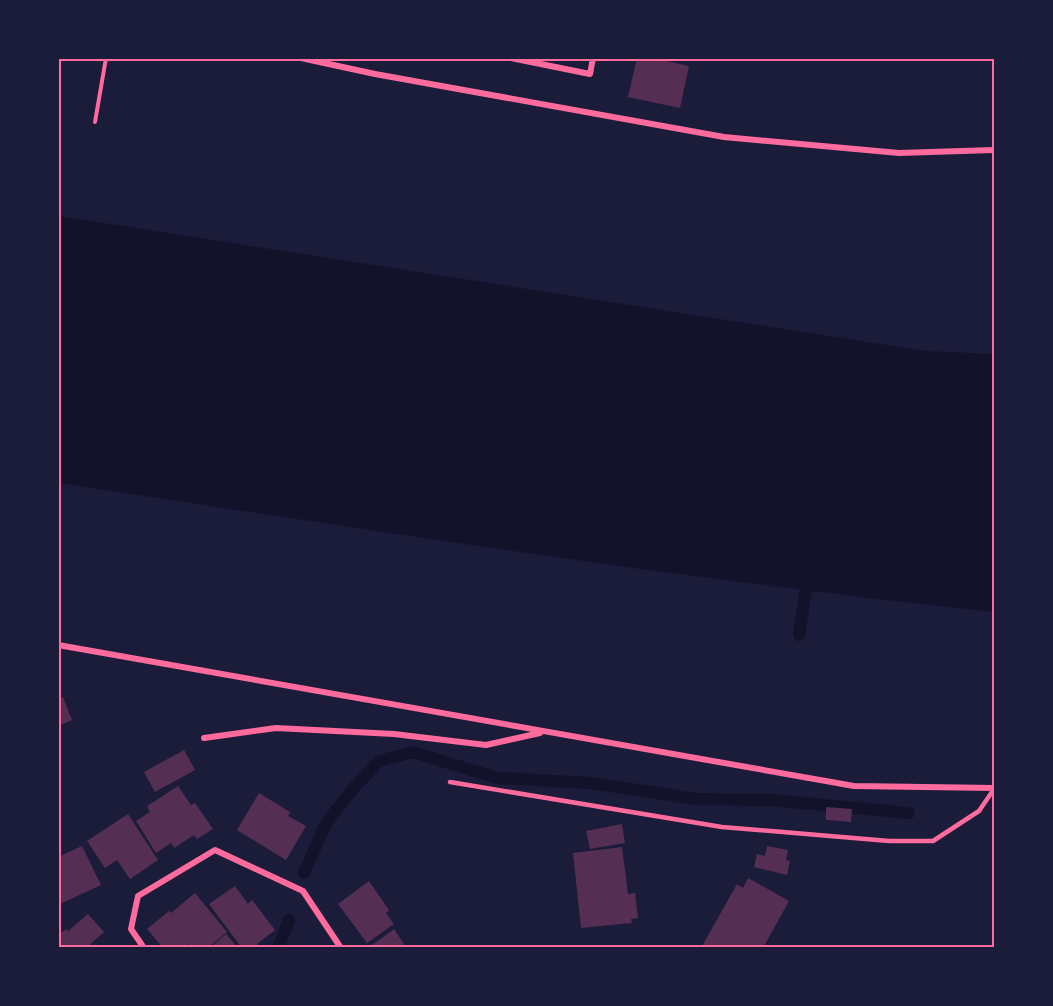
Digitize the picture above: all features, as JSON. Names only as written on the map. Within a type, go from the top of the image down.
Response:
[{"type":"street","points":[[301,58],[375,74],[724,137],[899,153],[994,150]]},
{"type":"street","points":[[511,58],[591,74],[593,58]]},
{"type":"street","points":[[58,645],[854,786],[994,788]]},
{"type":"street","points":[[204,738],[276,728],[394,734],[486,745],[545,732]]},
{"type":"street","points":[[144,948],[131,929],[138,896],[215,850],[303,891],[341,948]]},
{"type":"lane","points":[[450,782],[722,827],[900,841],[933,841],[979,811],[994,788]]},
{"type":"path","points":[[95,122],[106,58]]},
{"type":"shaded area","points":[[59,216],[925,351],[994,354],[994,612],[643,569],[59,483]]},
{"type":"building","points":[[637,58],[653,58],[689,66],[680,108],[628,97]]},
{"type":"building","points":[[63,697],[72,720],[58,726],[58,699]]},
{"type":"building","points":[[184,750],[195,770],[155,792],[144,772]]},
{"type":"building","points":[[178,786],[191,805],[195,803],[213,829],[197,839],[194,835],[174,848],[171,843],[156,853],[136,821],[150,812],[147,806]]},
{"type":"building","points":[[259,793],[290,812],[288,816],[306,826],[286,860],[237,830]]},
{"type":"building","points":[[826,807],[852,809],[851,822],[826,820]]},
{"type":"building","points":[[128,814],[158,860],[130,879],[117,860],[105,868],[87,841]]},
{"type":"building","points":[[622,824],[625,843],[590,849],[586,831]]},
{"type":"building","points":[[82,846],[101,885],[58,905],[58,857]]},
{"type":"building","points":[[767,846],[788,850],[786,860],[790,861],[787,875],[754,867],[757,854],[765,856]]},
{"type":"building","points":[[622,847],[628,894],[635,893],[638,918],[631,919],[632,923],[581,928],[573,853]]},
{"type":"building","points":[[748,878],[789,901],[763,948],[701,948],[737,884],[743,888]]},
{"type":"building","points":[[369,881],[389,910],[386,913],[394,924],[367,943],[338,904]]},
{"type":"building","points":[[235,886],[248,904],[252,900],[275,930],[257,944],[260,948],[242,948],[209,904]]},
{"type":"building","points":[[195,893],[227,932],[208,948],[190,948],[188,944],[183,948],[163,948],[147,929]]},
{"type":"building","points":[[88,914],[104,932],[86,948],[58,948],[58,935],[66,929],[68,931]]},
{"type":"building","points":[[394,929],[404,944],[402,948],[368,948]]},
{"type":"building","points":[[226,934],[238,948],[210,948]]},
{"type":"waterway","points":[[799,635],[808,576]]},
{"type":"waterway","points":[[304,873],[325,825],[351,791],[379,761],[413,752],[497,778],[591,783],[696,799],[771,800],[909,813]]},
{"type":"waterway","points":[[278,948],[289,920]]}]
